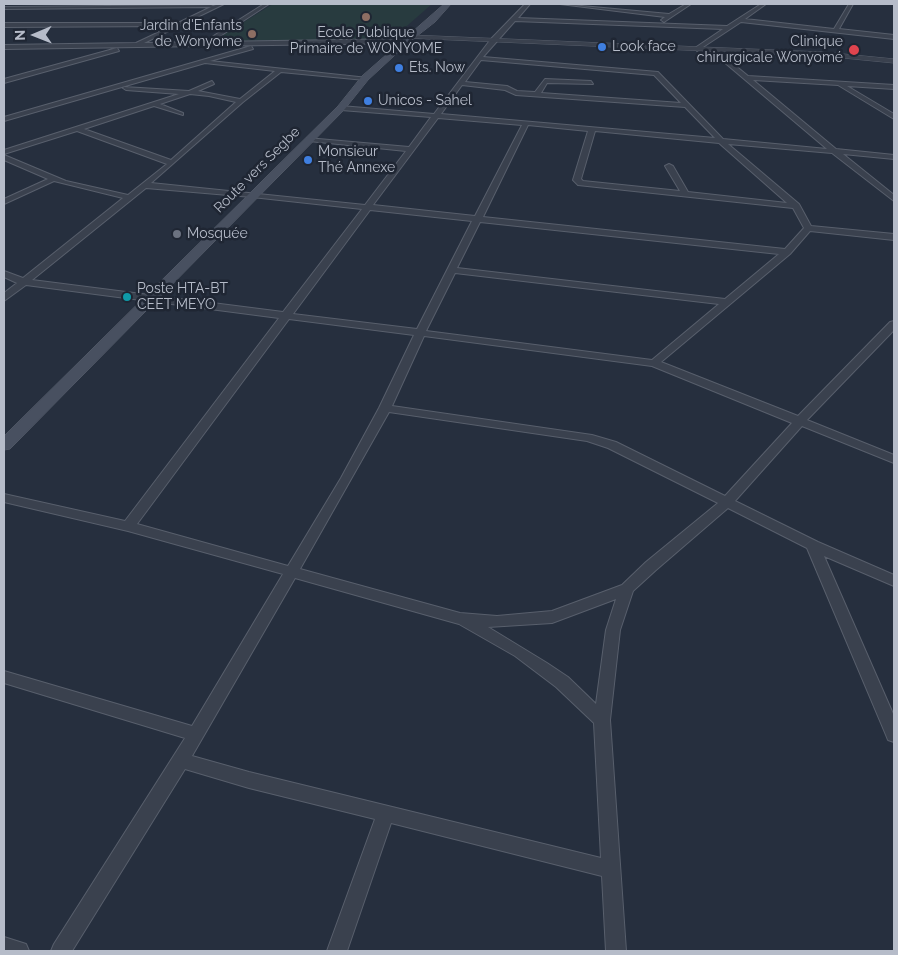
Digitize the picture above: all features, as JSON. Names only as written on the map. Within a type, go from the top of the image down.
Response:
[{"type":"main road","name":"Route vers Segbe","points":[[4,445],[341,108],[365,78],[448,4]]},
{"type":"street","points":[[102,6],[108,4]]},
{"type":"street","points":[[205,44],[267,4]]},
{"type":"street","points":[[128,526],[479,58],[493,40],[528,4]]},
{"type":"street","points":[[562,4],[670,16]]},
{"type":"street","points":[[655,25],[689,4]]},
{"type":"street","points":[[697,49],[764,4]]},
{"type":"street","points":[[836,30],[851,4]]},
{"type":"street","points":[[4,8],[219,5]]},
{"type":"street","points":[[4,81],[134,46],[219,5]]},
{"type":"street","points":[[74,13],[80,7]]},
{"type":"street","points":[[56,30],[68,19]]},
{"type":"street","points":[[513,20],[728,28]]},
{"type":"street","points":[[741,20],[894,37]]},
{"type":"street","points":[[4,25],[180,24]]},
{"type":"street","points":[[4,47],[134,46],[407,39],[493,40],[846,56],[894,61]]},
{"type":"street","points":[[39,46],[45,41]]},
{"type":"street","points":[[5,117],[268,43]]},
{"type":"street","points":[[712,50],[894,199]]},
{"type":"street","points":[[479,58],[653,72],[688,105],[722,142],[796,206],[808,228]]},
{"type":"street","points":[[202,62],[365,78]]},
{"type":"street","points":[[4,298],[172,163],[241,101],[280,70]]},
{"type":"street","points":[[4,75],[17,78]]},
{"type":"street","points":[[748,78],[894,87]]},
{"type":"street","points":[[537,94],[545,81],[591,83]]},
{"type":"street","points":[[4,152],[191,92],[212,83]]},
{"type":"street","points":[[837,83],[893,121]]},
{"type":"street","points":[[460,84],[507,88],[516,93],[688,105]]},
{"type":"street","points":[[116,87],[191,92],[217,95],[241,101]]},
{"type":"street","points":[[154,104],[181,114]]},
{"type":"street","points":[[341,108],[894,157]]},
{"type":"street","points":[[61,951],[181,760],[290,571],[347,478],[385,408],[420,332],[526,123]]},
{"type":"street","points":[[78,128],[172,163]]},
{"type":"street","points":[[592,129],[577,180],[581,184],[796,206]]},
{"type":"street","points":[[309,139],[411,149]]},
{"type":"street","points":[[4,157],[64,184],[128,197]]},
{"type":"street","points":[[670,166],[685,194]]},
{"type":"street","points":[[4,202],[53,179]]},
{"type":"street","points":[[143,185],[788,252]]},
{"type":"street","points":[[808,228],[894,237]]},
{"type":"street","points":[[654,363],[788,252],[808,228]]},
{"type":"street","points":[[452,270],[726,302]]},
{"type":"street","points":[[4,274],[24,282],[287,314],[654,363],[894,458]]},
{"type":"street","points":[[4,498],[128,526],[460,619],[497,622],[552,617],[627,589],[651,566],[727,502],[801,420],[894,324]]},
{"type":"street","points":[[385,408],[612,444],[813,544],[894,581]]},
{"type":"street","points":[[813,544],[894,735]]},
{"type":"street","points":[[616,951],[602,720],[613,630],[627,589]]},
{"type":"street","points":[[460,619],[520,652],[542,667],[562,682],[602,720]]},
{"type":"street","points":[[4,676],[195,734]]},
{"type":"street","points":[[181,760],[249,780],[610,869]]},
{"type":"street","points":[[337,951],[386,813]]},
{"type":"street","points":[[4,947],[19,951]]},
{"type":"green space","points":[[273,4],[432,4],[392,39],[213,41]]},
{"type":"place","name":"Ecole Publique Primaire de WONYOME","points":[[366,17]]},
{"type":"place","name":"Jardin d'Enfants de Wonyome","points":[[252,34]]},
{"type":"place","name":"Look face","points":[[602,47]]},
{"type":"place","name":"Clinique chirurgicale Wonyomé","points":[[854,50]]},
{"type":"place","name":"Ets. Now","points":[[399,68]]},
{"type":"place","name":"Unicos - Sahel","points":[[368,101]]},
{"type":"place","name":"Monsieur Thé Annexe","points":[[308,160]]},
{"type":"place","name":"Mosquée","points":[[177,234]]},
{"type":"place","name":"Poste HTA-BT CEET MEYO","points":[[127,297]]}]
